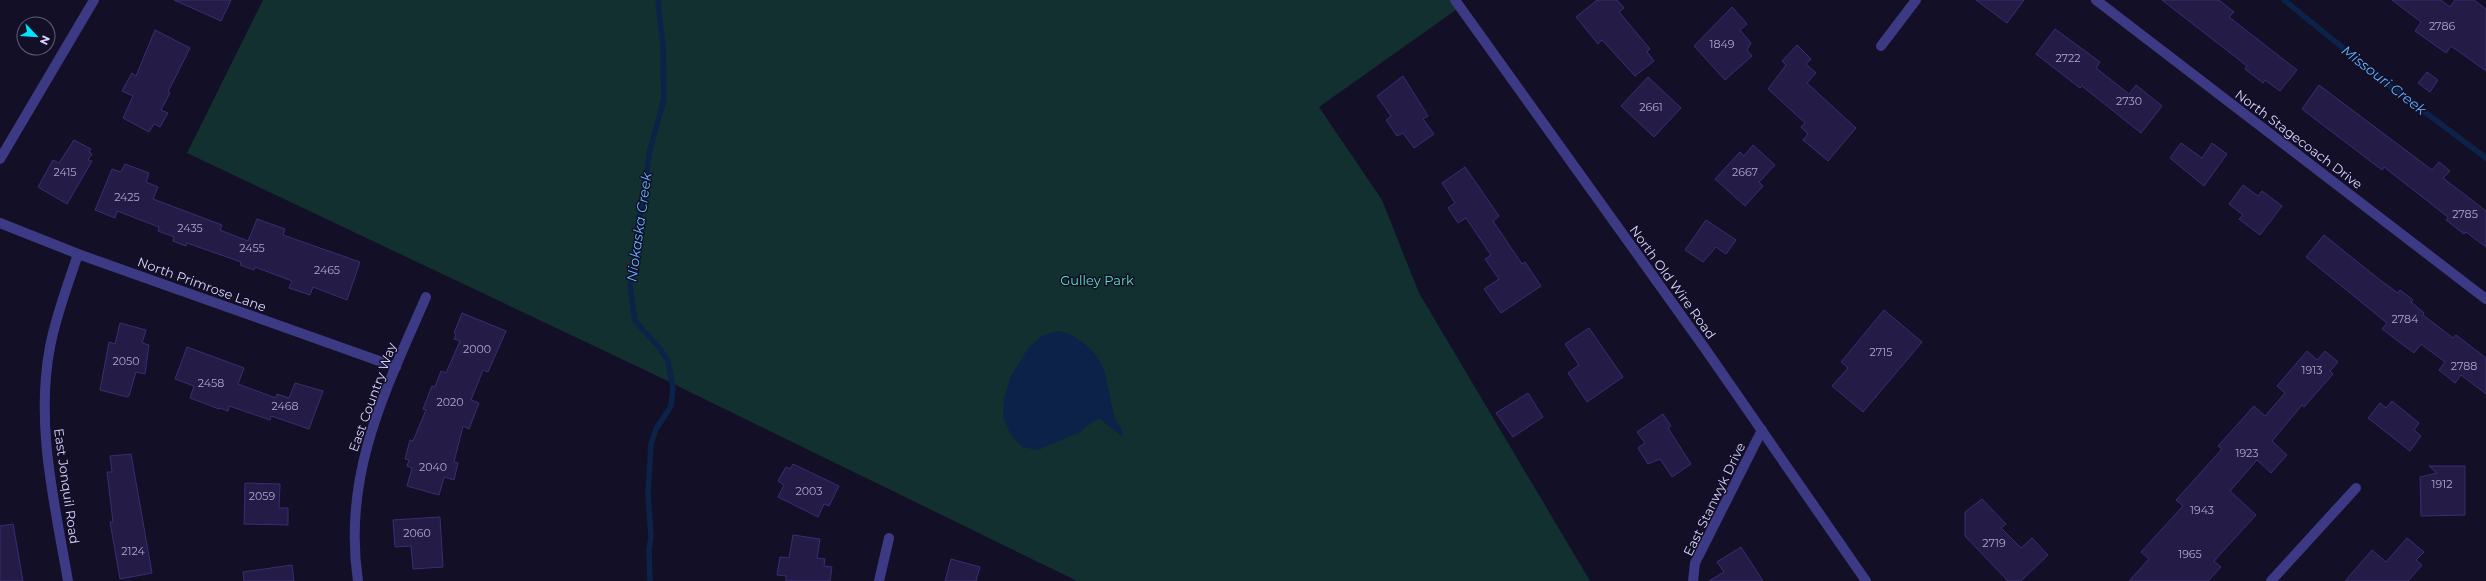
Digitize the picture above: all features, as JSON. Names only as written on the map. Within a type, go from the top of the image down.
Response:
[{"type":"street","points":[[0,159],[94,0]]},
{"type":"street","name":"North Old Wire Road","points":[[1455,0],[1762,430],[1866,581]]},
{"type":"street","points":[[1881,46],[1916,0]]},
{"type":"street","name":"North Stagecoach Drive","points":[[2096,0],[2486,299]]},
{"type":"street","name":"North Primrose Lane","points":[[0,223],[78,254],[396,368]]},
{"type":"street","name":"East Jonquil Road","points":[[68,581],[50,473],[45,431],[44,389],[50,347],[78,254]]},
{"type":"street","name":"East Country Way","points":[[358,581],[353,549],[354,523],[361,468],[368,438],[426,297]]},
{"type":"street","name":"East Stanwyk Drive","points":[[1692,581],[1695,564],[1762,430]]},
{"type":"street","points":[[2271,581],[2356,488]]},
{"type":"street","points":[[878,581],[889,538]]},
{"type":"green space","name":"Gulley Park","points":[[263,0],[1455,0],[1460,7],[1319,107],[1382,200],[1419,293],[1590,581],[1077,581],[649,372],[187,153]]},
{"type":"water","points":[[1057,331],[1067,333],[1076,338],[1091,350],[1098,358],[1106,375],[1114,415],[1122,430],[1123,437],[1100,419],[1095,420],[1080,432],[1038,450],[1022,447],[1011,435],[1003,417],[1004,399],[1011,376],[1029,347],[1042,336]]},
{"type":"building","points":[[174,0],[231,0],[221,21]]},
{"type":"building","points":[[1597,0],[1617,0],[1624,8],[1619,12],[1650,49],[1647,52],[1654,61],[1635,76],[1602,40],[1598,44],[1576,17]]},
{"type":"building","points":[[1976,0],[2024,0],[2007,23]]},
{"type":"building","points":[[2162,0],[2219,0],[2234,12],[2229,17],[2297,70],[2280,91],[2265,80],[2263,83],[2245,69],[2247,66]]},
{"type":"building","points":[[2392,0],[2441,0],[2450,7],[2455,0],[2474,0],[2486,9],[2486,71],[2451,46],[2446,53],[2415,31],[2421,22]]},
{"type":"building","points":[[1732,7],[1747,24],[1740,30],[1751,43],[1747,50],[1752,56],[1725,80],[1694,46]]},
{"type":"building","points":[[2055,29],[2100,62],[2096,68],[2129,94],[2136,85],[2162,106],[2141,133],[2082,86],[2080,88],[2036,54]]},
{"type":"building","points":[[155,30],[190,48],[168,92],[170,93],[161,110],[168,113],[160,127],[154,124],[149,132],[123,118],[133,96],[122,91],[132,73],[136,76]]},
{"type":"building","points":[[1797,45],[1811,59],[1806,64],[1816,73],[1807,83],[1856,128],[1828,161],[1803,140],[1808,134],[1801,127],[1805,123],[1768,89],[1786,65],[1782,61]]},
{"type":"building","points":[[2427,72],[2438,80],[2430,92],[2418,83]]},
{"type":"building","points":[[1403,76],[1428,116],[1423,119],[1434,134],[1414,148],[1403,133],[1397,136],[1386,120],[1391,116],[1377,96]]},
{"type":"building","points":[[1648,77],[1681,108],[1654,137],[1621,106]]},
{"type":"building","points":[[2319,85],[2432,170],[2439,162],[2450,171],[2443,178],[2486,211],[2486,247],[2466,232],[2464,234],[2446,220],[2448,217],[2384,167],[2382,170],[2302,109]]},
{"type":"building","points":[[74,140],[91,149],[89,152],[92,154],[88,160],[92,161],[67,204],[38,187],[53,160],[59,163]]},
{"type":"building","points":[[2181,143],[2202,158],[2212,143],[2227,154],[2204,186],[2170,158]]},
{"type":"building","points":[[1753,145],[1775,165],[1759,182],[1763,186],[1745,206],[1715,179],[1740,152],[1744,156]]},
{"type":"building","points":[[125,164],[149,173],[146,182],[158,187],[153,199],[222,225],[220,230],[248,241],[257,219],[285,229],[283,235],[360,262],[347,300],[313,287],[310,295],[289,288],[292,281],[255,267],[254,270],[240,265],[241,262],[187,243],[186,246],[173,241],[174,237],[158,231],[159,227],[117,211],[115,218],[95,210],[112,169],[121,172]]},
{"type":"building","points":[[1465,167],[1499,216],[1493,221],[1522,264],[1525,262],[1541,286],[1501,313],[1484,289],[1499,279],[1485,259],[1491,255],[1466,218],[1458,223],[1448,208],[1455,203],[1442,183]]},
{"type":"building","points":[[2243,185],[2258,196],[2262,191],[2282,206],[2260,235],[2239,219],[2243,215],[2229,204]]},
{"type":"building","points":[[1706,220],[1736,240],[1726,254],[1716,247],[1703,262],[1685,250]]},
{"type":"building","points":[[2324,235],[2380,280],[2398,293],[2400,290],[2413,300],[2411,302],[2424,313],[2423,315],[2453,338],[2456,335],[2486,358],[2486,394],[2461,375],[2455,383],[2439,370],[2445,362],[2421,344],[2414,353],[2382,329],[2387,323],[2306,257]]},
{"type":"building","points":[[1884,310],[1922,342],[1863,412],[1832,386],[1848,368],[1841,362]]},
{"type":"building","points":[[462,313],[506,331],[488,372],[483,370],[471,400],[479,403],[469,429],[463,426],[454,462],[458,463],[454,480],[444,477],[439,495],[407,486],[412,468],[407,466],[409,460],[405,459],[410,440],[413,441],[426,410],[423,409],[432,386],[435,387],[441,371],[446,373],[460,341],[454,339],[456,334],[454,333]]},
{"type":"building","points":[[120,323],[146,330],[142,343],[149,345],[145,374],[136,372],[129,396],[127,397],[100,390],[109,342],[115,344]]},
{"type":"building","points":[[1589,328],[1623,377],[1587,402],[1568,373],[1579,365],[1565,344]]},
{"type":"building","points":[[187,347],[244,368],[238,384],[276,398],[277,394],[289,398],[295,383],[323,391],[309,429],[271,416],[270,420],[229,406],[228,411],[219,409],[190,398],[194,386],[175,379]]},
{"type":"building","points":[[2307,351],[2317,360],[2325,351],[2338,362],[2330,371],[2333,374],[2304,407],[2302,405],[2272,441],[2287,455],[2271,473],[2257,460],[2230,491],[2256,515],[2214,561],[2221,567],[2208,581],[2129,581],[2149,559],[2141,552],[2183,506],[2176,500],[2222,449],[2218,446],[2254,406],[2265,416],[2285,393],[2277,386]]},
{"type":"building","points":[[1528,393],[1543,417],[1513,437],[1496,413]]},
{"type":"building","points":[[2392,401],[2419,423],[2414,430],[2421,436],[2410,451],[2368,418],[2380,403],[2386,408]]},
{"type":"building","points":[[1663,414],[1671,426],[1668,428],[1691,464],[1672,477],[1660,459],[1648,464],[1638,448],[1645,443],[1637,432]]},
{"type":"building","points":[[131,454],[152,573],[120,579],[110,522],[113,522],[107,472],[112,472],[110,456]]},
{"type":"building","points":[[793,464],[839,486],[829,506],[824,504],[818,517],[778,497],[784,485],[778,481],[786,467],[790,469]]},
{"type":"building","points":[[2429,466],[2465,466],[2465,515],[2421,516],[2420,477],[2437,473]]},
{"type":"building","points":[[245,483],[280,484],[279,508],[288,508],[288,525],[244,524]]},
{"type":"building","points":[[1982,499],[2006,524],[2001,528],[2021,548],[2032,538],[2048,555],[2021,581],[2008,581],[1965,536],[1965,512]]},
{"type":"building","points":[[440,517],[443,567],[413,569],[411,546],[395,547],[393,520]]},
{"type":"building","points":[[13,524],[23,581],[0,581],[0,526]]},
{"type":"building","points":[[793,535],[820,539],[817,558],[825,559],[824,566],[832,567],[830,581],[786,581],[786,576],[777,575],[780,557],[789,558]]},
{"type":"building","points":[[2407,538],[2424,552],[2416,560],[2422,565],[2408,581],[2345,581],[2372,550],[2386,562]]},
{"type":"building","points":[[1741,547],[1763,581],[1709,581],[1724,572],[1717,562]]},
{"type":"building","points":[[951,559],[980,567],[976,581],[945,581]]},
{"type":"building","points":[[292,565],[294,581],[244,581],[243,572]]},
{"type":"waterway","name":"Niokaska Creek","points":[[650,581],[649,550],[651,536],[648,495],[651,444],[656,429],[671,406],[673,389],[668,361],[658,346],[635,321],[630,285],[637,250],[637,234],[650,150],[664,99],[663,47],[658,0]]},
{"type":"waterway","name":"Missouri Creek","points":[[2284,0],[2389,85],[2486,158]]}]
